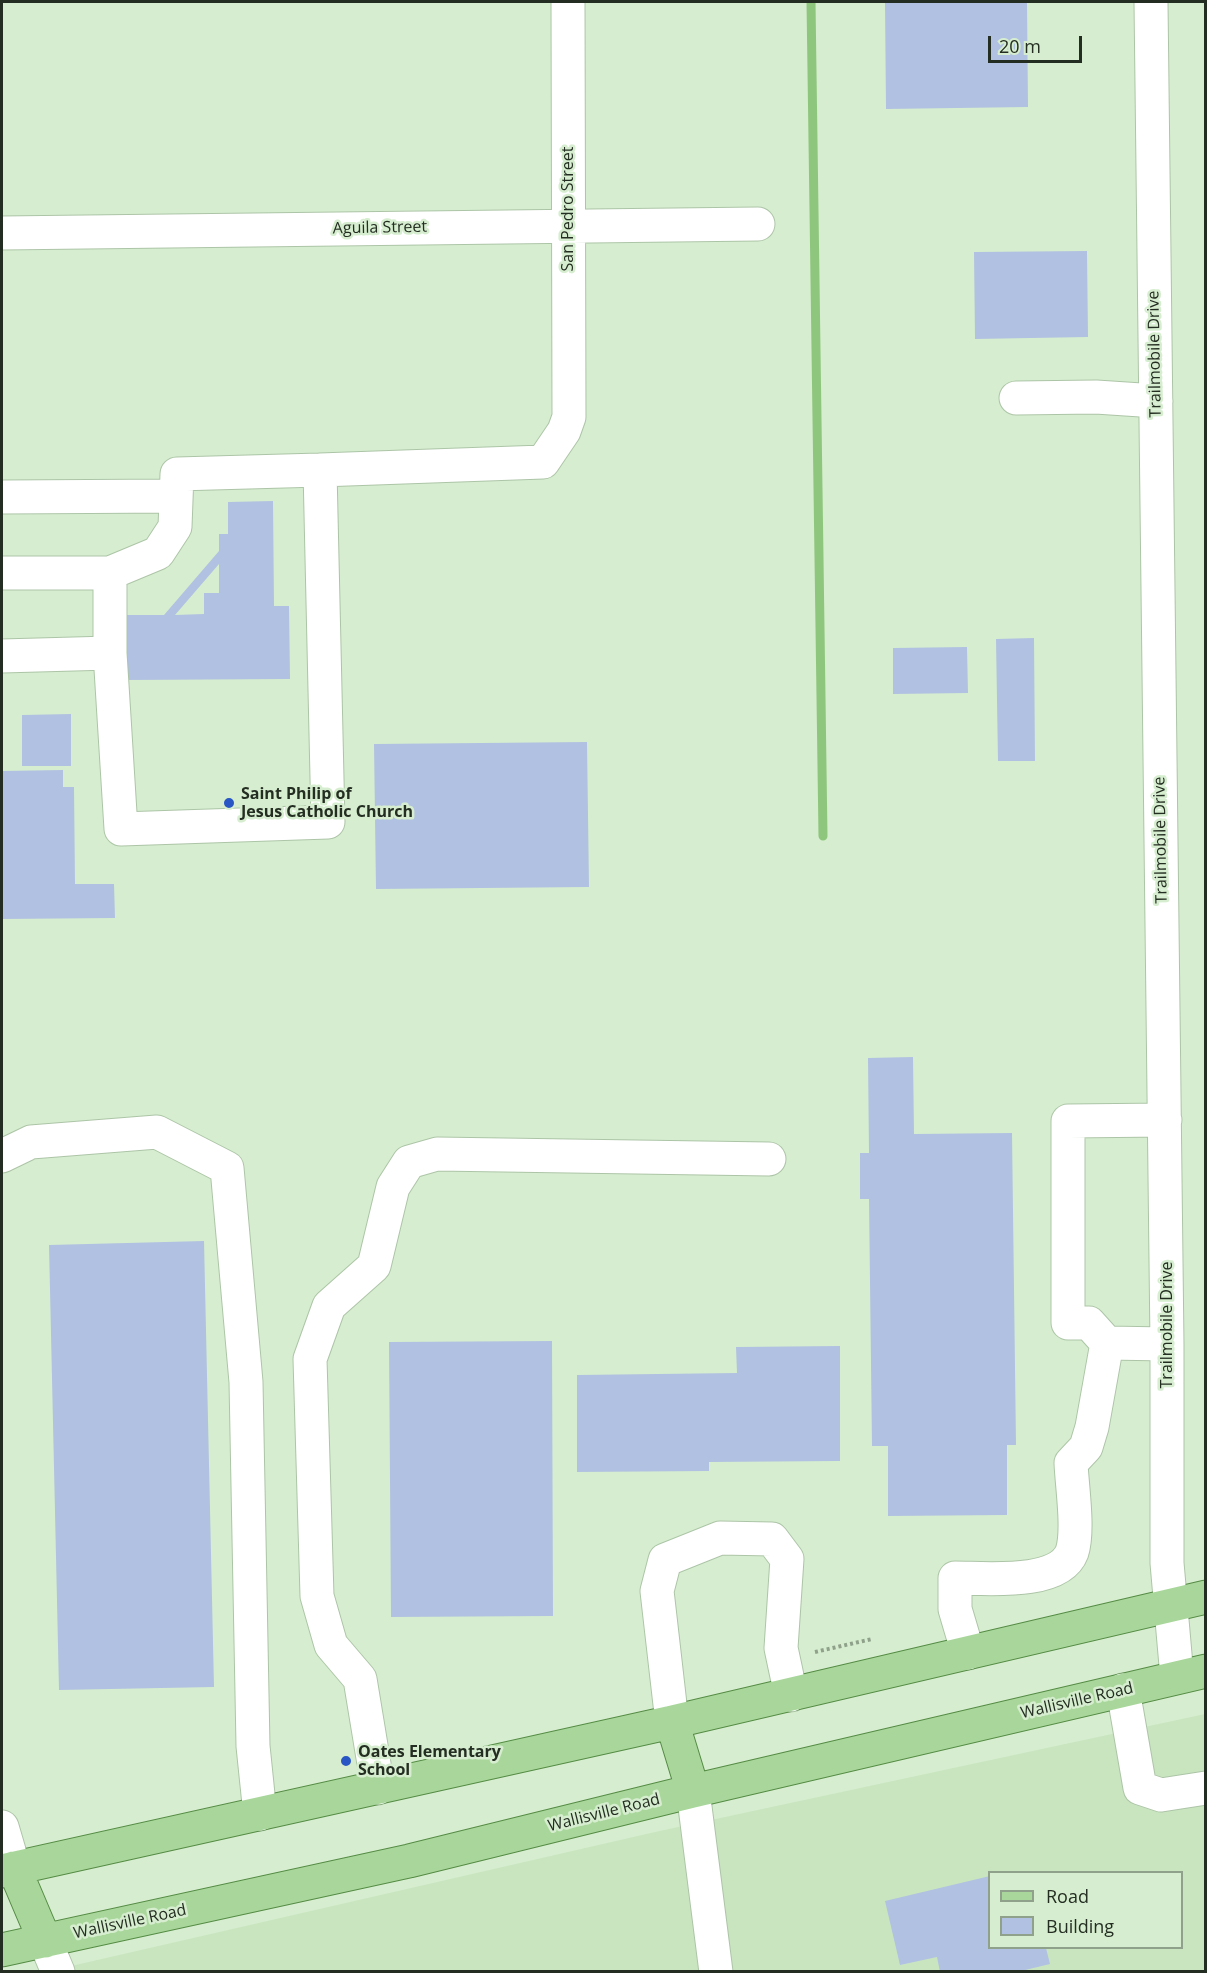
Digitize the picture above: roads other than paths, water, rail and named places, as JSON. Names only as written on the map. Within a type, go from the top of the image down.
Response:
[{"type":"main road","points":[[45,1941],[8,1869],[791,1695],[1206,1597]]},
{"type":"main road","name":"Wallisville Road","points":[[2,1950],[408,1861],[693,1791],[1191,1674]]},
{"type":"main road","points":[[672,1722],[693,1791]]},
{"type":"street","name":"San Pedro Street","points":[[320,470],[543,462],[564,431],[569,417],[568,2]]},
{"type":"street","name":"Trailmobile Drive","points":[[1151,2],[1165,1120],[1167,1563],[1171,1606],[1191,1674]]},
{"type":"street","name":"Aguila Street","points":[[2,233],[758,224]]},
{"type":"street","points":[[1016,398],[1096,397],[1156,401]]},
{"type":"street","points":[[2,573],[110,573],[158,553],[175,527],[177,474],[320,470],[328,822],[121,829],[110,654],[110,573]]},
{"type":"street","points":[[2,497],[175,496]]},
{"type":"street","points":[[2,656],[110,654]]},
{"type":"street","points":[[1165,1120],[1068,1121],[1068,1323],[1089,1323],[1107,1343],[1167,1344]]},
{"type":"street","points":[[2,1156],[31,1142],[157,1132],[227,1168],[246,1382],[253,1746],[260,1814]]},
{"type":"street","points":[[378,1788],[360,1679],[331,1646],[316,1596],[310,1359],[329,1306],[374,1266],[393,1187],[408,1162],[437,1154],[769,1159]]},
{"type":"street","points":[[968,1653],[954,1609],[955,1578],[1035,1577],[1056,1568],[1071,1554],[1074,1540],[1071,1464],[1086,1447],[1092,1427],[1107,1343]]},
{"type":"street","points":[[672,1722],[657,1591],[665,1560],[720,1538],[772,1539],[787,1559],[781,1648],[791,1695]]},
{"type":"street","points":[[1123,1690],[1140,1788],[1161,1795],[1206,1788]]},
{"type":"street","points":[[693,1791],[716,1971]]},
{"type":"street","points":[[2,1827],[8,1869]]},
{"type":"street","points":[[45,1941],[58,1971]]},
{"type":"waterway","points":[[811,2],[823,836]]},
{"type":"place","name":"Saint Philip of Jesus Catholic Church","points":[[229,803]]},
{"type":"place","name":"Oates Elementary School","points":[[346,1761]]}]
